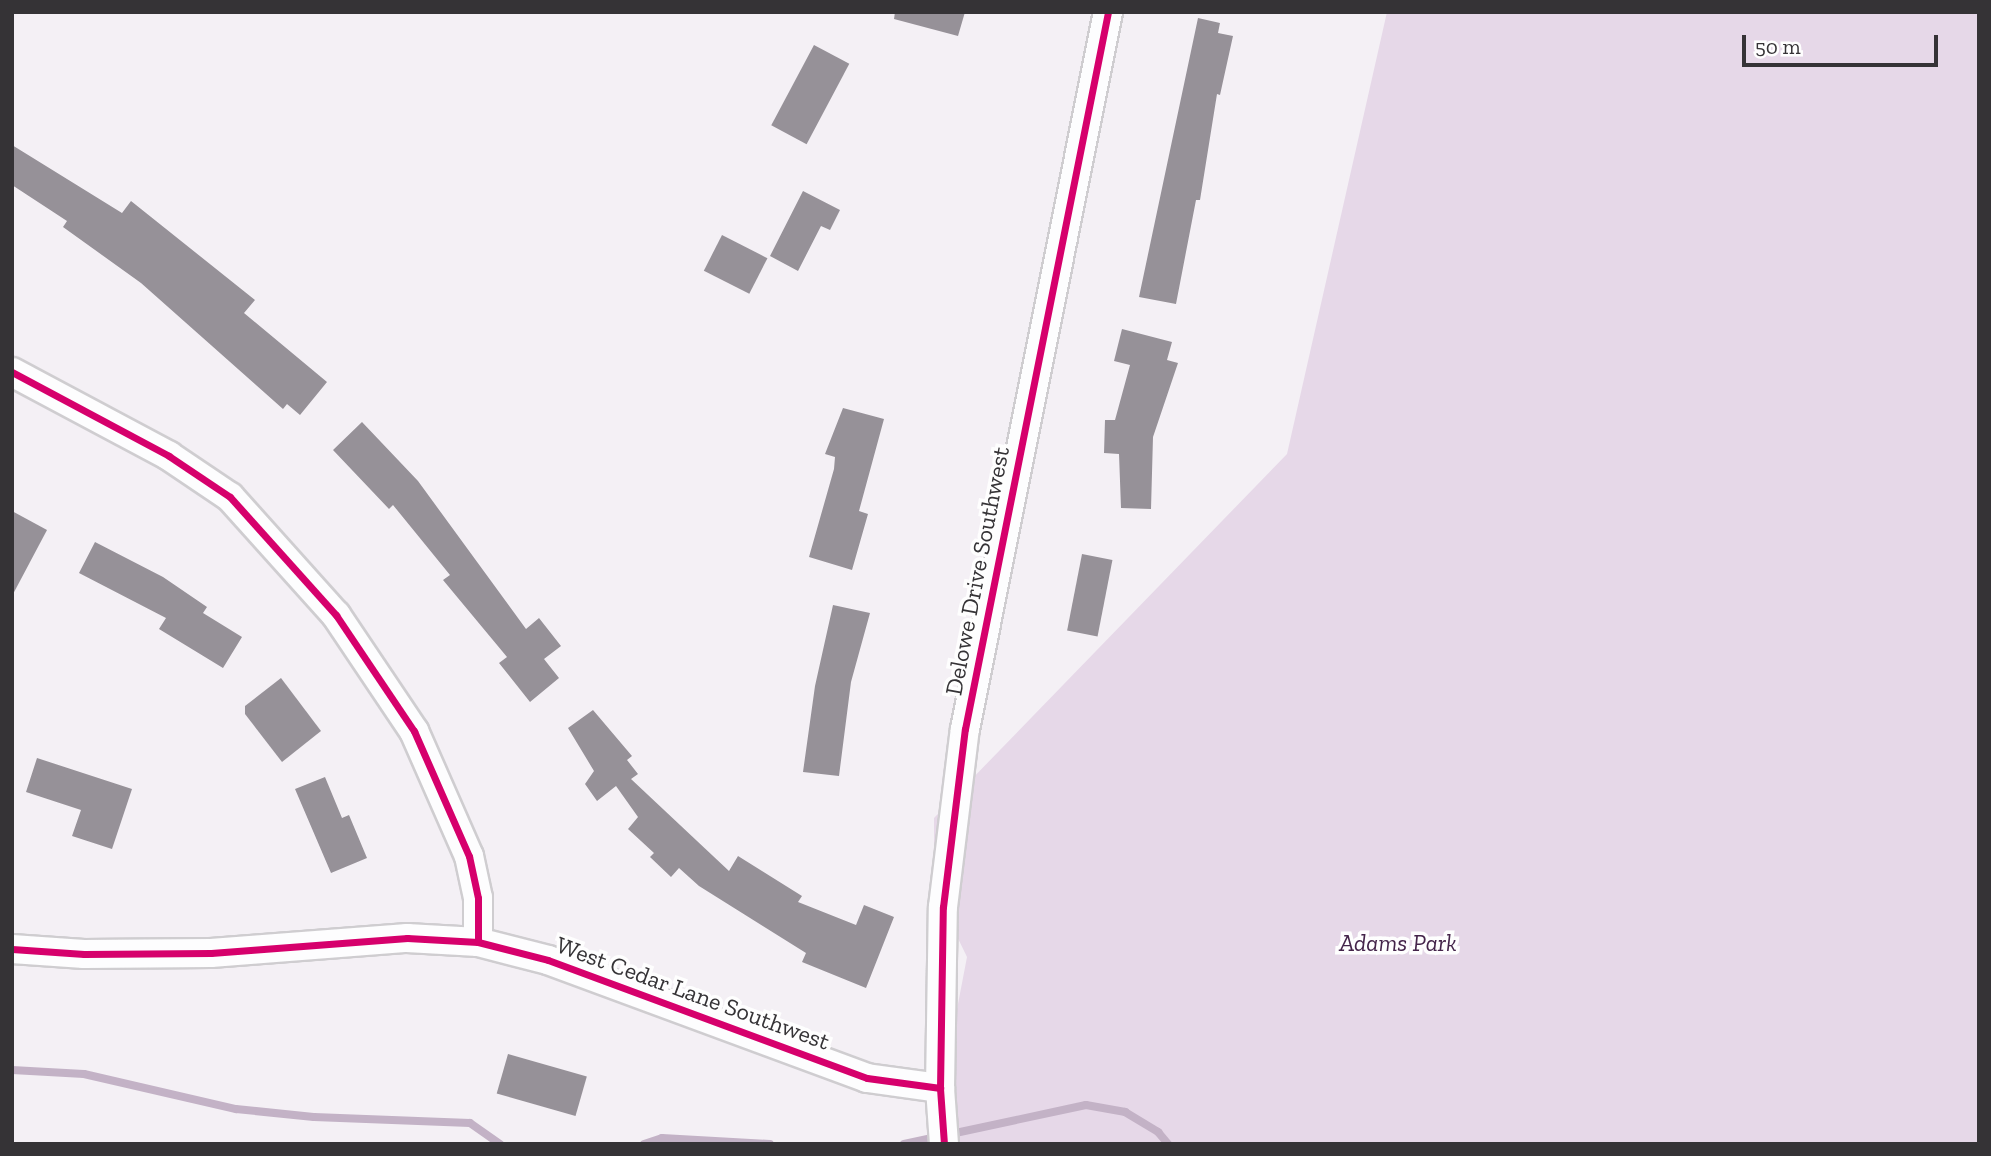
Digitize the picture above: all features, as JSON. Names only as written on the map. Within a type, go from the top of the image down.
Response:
[{"type":"street","name":"Delowe Drive Southwest","points":[[944,1144],[940,1087],[943,907],[965,729],[1108,12]]},
{"type":"street","points":[[12,372],[169,456],[230,497],[337,615],[414,731],[470,856],[478,898],[478,942]]},
{"type":"street","name":"West Cedar Lane Southwest","points":[[12,949],[84,954],[211,953],[407,938],[478,942],[548,960],[867,1078],[940,1087]]},
{"type":"green space","name":"Adams Park","points":[[1387,12],[1979,12],[1979,1144],[937,1144],[935,1124],[967,957],[934,889],[934,818],[1287,454]]},
{"type":"building","points":[[895,12],[965,12],[958,36],[894,19]]},
{"type":"building","points":[[1198,18],[1220,23],[1218,33],[1233,36],[1220,95],[1217,94],[1200,200],[1196,200],[1176,304],[1139,297]]},
{"type":"building","points":[[814,45],[849,64],[807,144],[771,125]]},
{"type":"building","points":[[12,145],[122,213],[131,201],[255,300],[244,313],[327,382],[300,415],[287,404],[283,409],[141,283],[63,227],[67,221],[12,185]]},
{"type":"building","points":[[803,191],[840,210],[830,230],[821,226],[798,271],[770,256]]},
{"type":"building","points":[[722,235],[767,258],[749,294],[704,271]]},
{"type":"building","points":[[1122,329],[1172,342],[1167,360],[1178,363],[1153,437],[1151,509],[1121,508],[1119,454],[1104,453],[1105,420],[1115,420],[1130,365],[1114,361]]},
{"type":"building","points":[[843,408],[884,419],[859,511],[868,514],[852,570],[809,557],[834,469],[835,457],[825,454]]},
{"type":"building","points":[[362,422],[418,481],[526,629],[539,618],[561,646],[544,659],[559,678],[530,702],[499,663],[507,657],[443,580],[450,575],[393,505],[389,509],[333,450]]},
{"type":"building","points":[[12,511],[47,530],[12,596]]},
{"type":"building","points":[[95,542],[163,577],[207,607],[203,613],[242,637],[223,668],[159,629],[166,618],[79,573]]},
{"type":"building","points":[[1082,554],[1112,560],[1098,636],[1067,631]]},
{"type":"building","points":[[833,605],[870,613],[851,682],[839,776],[803,772],[815,686]]},
{"type":"building","points":[[281,678],[321,731],[282,762],[245,714],[245,706]]},
{"type":"building","points":[[593,710],[632,756],[627,760],[638,774],[631,779],[729,871],[738,856],[802,896],[798,902],[856,925],[864,905],[894,917],[866,988],[802,962],[806,953],[699,886],[679,868],[671,877],[650,857],[654,853],[628,829],[638,817],[616,786],[597,801],[585,784],[594,771],[568,728]]},
{"type":"building","points":[[37,758],[132,789],[112,849],[72,836],[81,810],[26,792]]},
{"type":"building","points":[[325,777],[342,818],[349,815],[367,858],[331,873],[295,789]]},
{"type":"building","points":[[508,1054],[587,1077],[576,1116],[497,1093]]},
{"type":"waterway","points":[[12,1070],[84,1074],[236,1109],[314,1117],[470,1123],[500,1144]]},
{"type":"waterway","points":[[904,1144],[1086,1105],[1125,1112],[1158,1132],[1168,1144]]},
{"type":"waterway","points":[[644,1144],[662,1138],[770,1144]]},
{"type":"cycle path","points":[[944,1144],[940,1088],[943,907],[965,729],[1108,12]]},
{"type":"cycle path","points":[[12,372],[169,456],[230,497],[336,615],[414,731],[469,856],[478,898],[478,942]]},
{"type":"cycle path","points":[[12,949],[84,954],[211,953],[407,938],[478,942],[548,960],[867,1078],[940,1088]]}]
